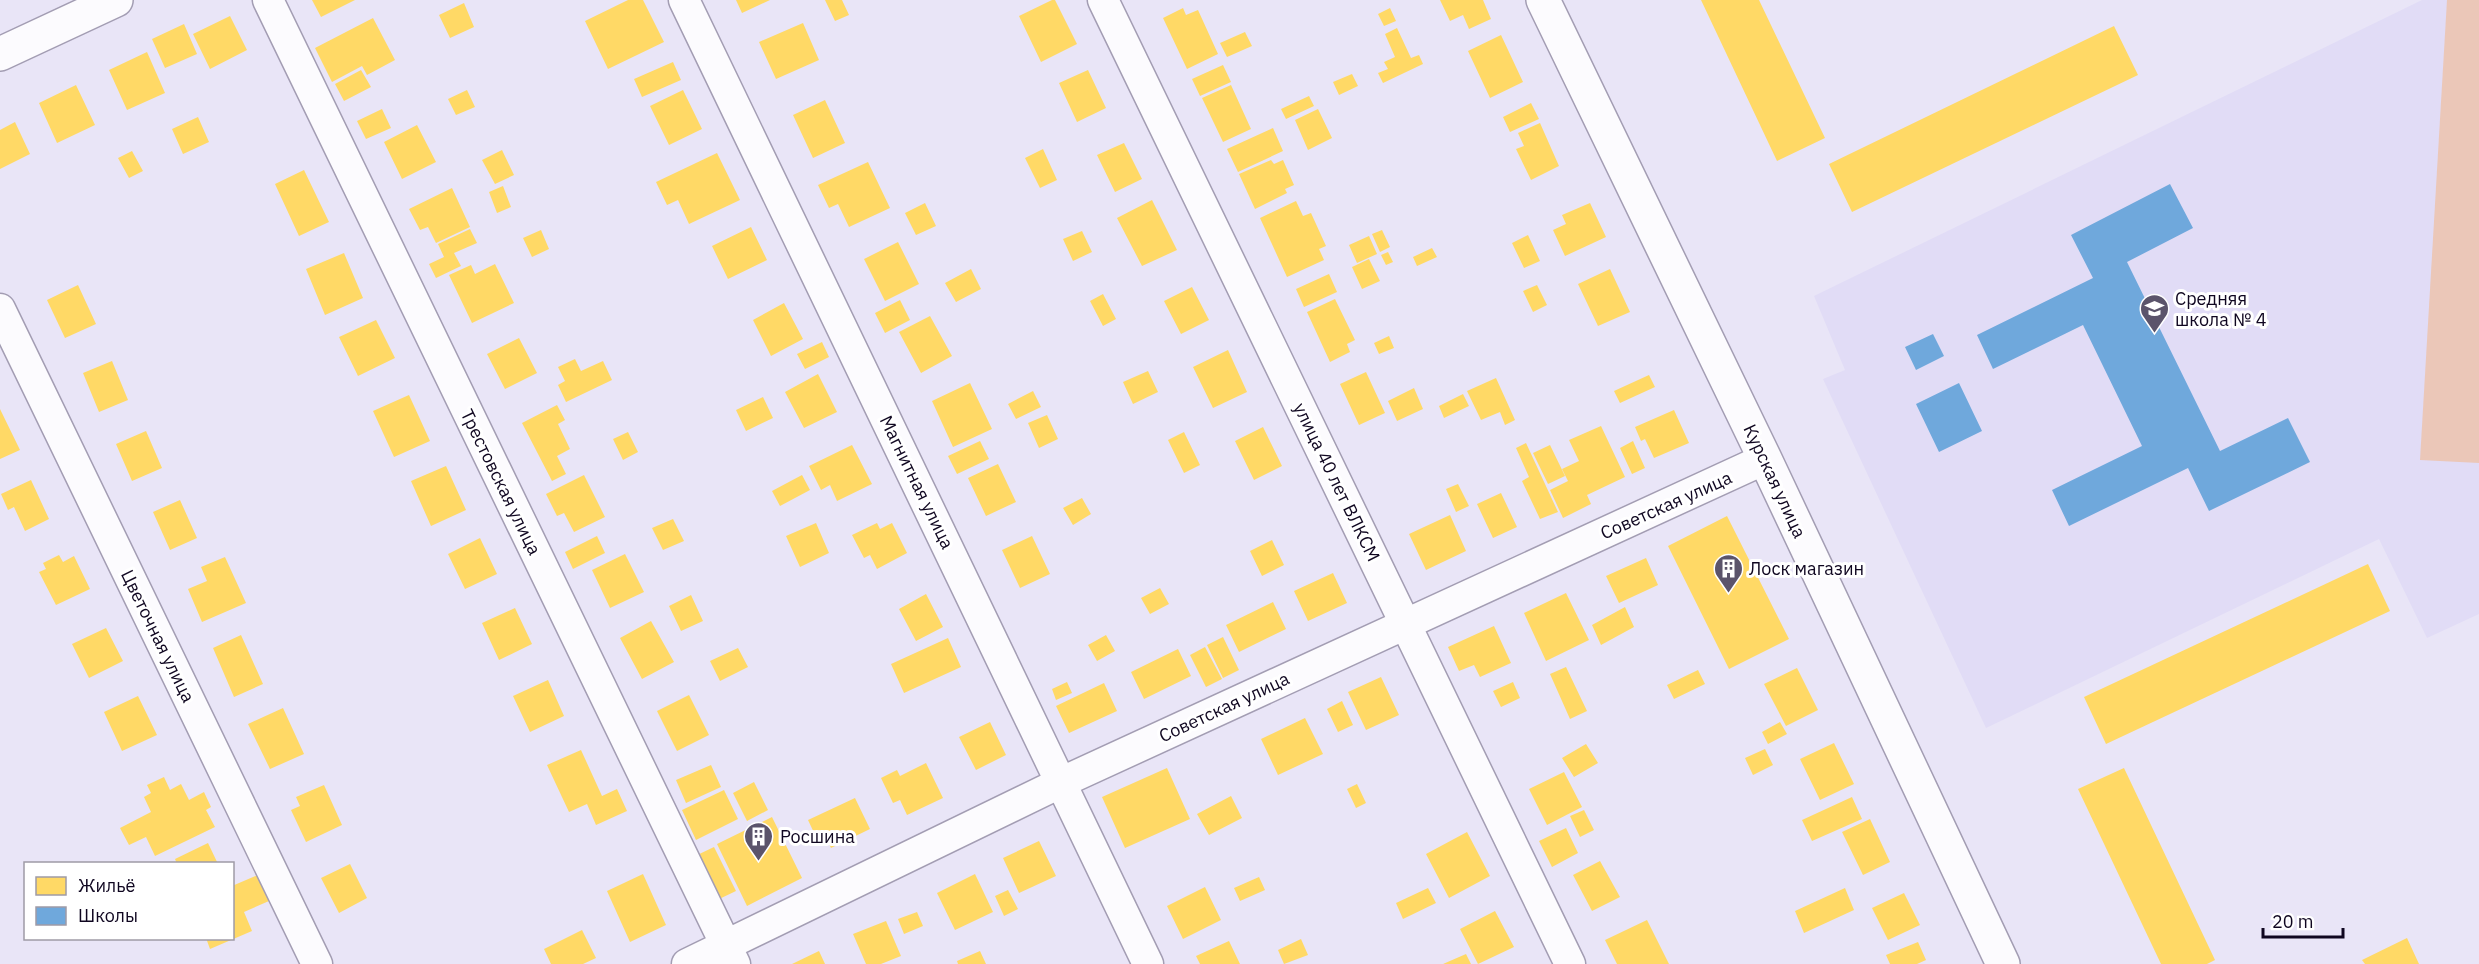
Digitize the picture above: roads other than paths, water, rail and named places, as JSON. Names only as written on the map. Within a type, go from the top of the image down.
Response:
[{"type":"main road","points":[[0,54],[116,0]]},
{"type":"main road","name":"Курская улица","points":[[1543,0],[1765,459],[2003,964]]},
{"type":"street","name":"Трестовская улица","points":[[268,0],[730,954]]},
{"type":"street","name":"Магнитная улица","points":[[684,0],[1148,964]]},
{"type":"street","name":"улица 40 лет ВЛКСМ","points":[[1103,0],[1570,964]]},
{"type":"street","name":"Цветочная улица","points":[[0,309],[317,964]]},
{"type":"street","name":"Советская улица","points":[[687,964],[730,954],[1062,782],[1765,459]]},
{"type":"place","name":"Средняя школа № 4","points":[[2154,334]]},
{"type":"place","name":"Лоск магазин","points":[[1728,594]]},
{"type":"place","name":"Росшина","points":[[759,862]]}]
